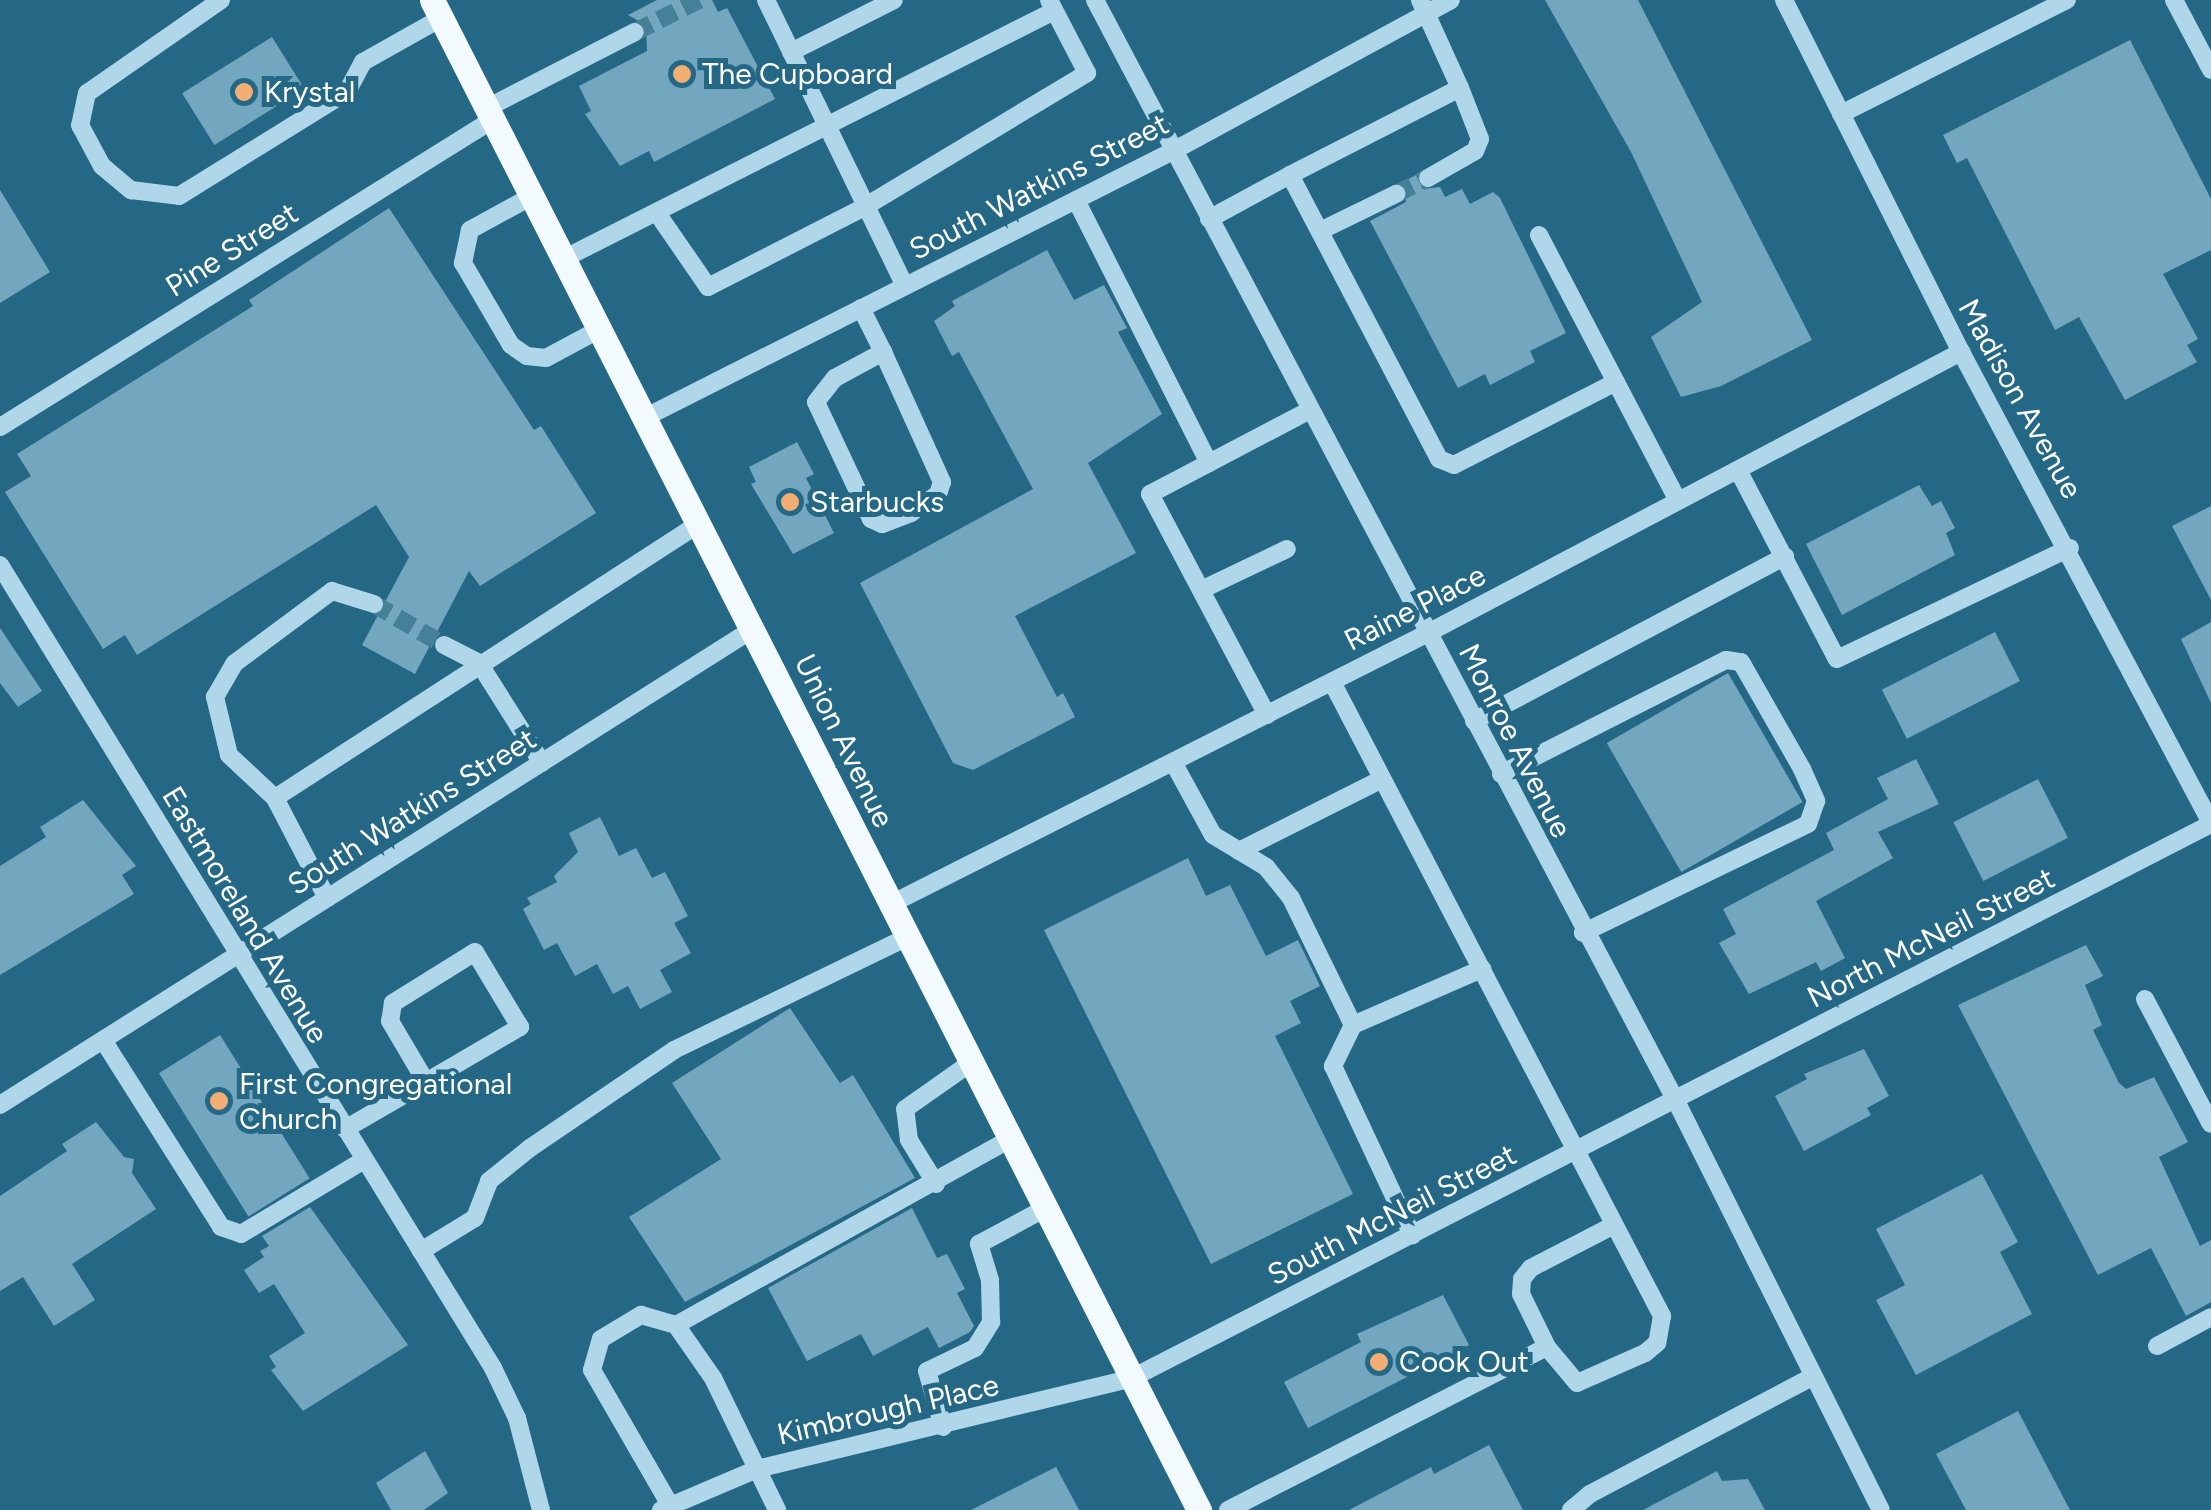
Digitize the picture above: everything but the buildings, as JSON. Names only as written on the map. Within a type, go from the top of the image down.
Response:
[{"type":"main road","name":"Union Avenue","points":[[436,9],[648,416],[1007,1141],[1199,1510]]},
{"type":"street","points":[[222,0],[86,92],[80,125],[102,166],[131,190],[179,196],[347,92],[364,62],[436,9]]},
{"type":"street","points":[[766,0],[905,286]]},
{"type":"street","points":[[791,52],[894,0]]},
{"type":"street","name":"Monroe Avenue","points":[[1095,0],[1676,1101],[1880,1510]]},
{"type":"street","name":"South Watkins Street","points":[[648,416],[1173,151],[1423,7],[1451,0]]},
{"type":"street","name":"Madison Avenue","points":[[1784,0],[1960,352],[2070,548],[2211,824]]},
{"type":"street","points":[[1841,114],[2067,0]]},
{"type":"street","points":[[2174,0],[2211,70]]},
{"type":"street","points":[[565,258],[828,128],[1052,6],[1086,73],[866,206],[708,287],[657,214]]},
{"type":"street","points":[[1423,7],[1480,138],[1475,151],[1428,178]]},
{"type":"street","name":"Pine Street","points":[[0,427],[490,114],[634,32]]},
{"type":"street","points":[[1209,219],[1460,88]]},
{"type":"street","points":[[1290,175],[1439,460],[1454,465],[1616,382]]},
{"type":"street","points":[[1320,231],[1396,194]]},
{"type":"street","points":[[532,196],[470,230],[463,263],[511,345],[528,356],[546,358],[602,328]]},
{"type":"street","points":[[1076,200],[1209,463]]},
{"type":"street","points":[[1539,235],[1678,501]]},
{"type":"street","points":[[862,308],[883,352],[942,482],[938,494],[911,513],[882,524],[871,519],[816,402],[835,378],[883,352]]},
{"type":"street","name":"Raine Place","points":[[889,905],[1428,633],[1960,352]]},
{"type":"street","points":[[1267,715],[1150,494],[1310,410]]},
{"type":"street","points":[[1738,470],[1838,659],[2070,548]]},
{"type":"street","points":[[275,798],[700,523]]},
{"type":"street","points":[[1200,590],[1287,549]]},
{"type":"street","points":[[1474,721],[1784,556]]},
{"type":"street","name":"Eastmoreland Avenue","points":[[0,565],[493,1368],[516,1418],[541,1510]]},
{"type":"street","points":[[327,898],[275,798],[230,755],[216,697],[235,663],[332,591],[374,604]]},
{"type":"street","name":"South Watkins Street","points":[[0,1105],[753,630]]},
{"type":"street","points":[[444,644],[480,662],[542,762]]},
{"type":"street","points":[[1501,774],[1726,660],[1741,662],[1802,768],[1816,801],[1808,824],[1584,933]]},
{"type":"street","points":[[1332,682],[1662,1316],[1656,1343],[1578,1383],[1547,1347],[1521,1294],[1522,1279],[1531,1268],[1614,1225]]},
{"type":"street","points":[[1173,762],[1213,836],[1266,866],[1291,898],[1353,1026]]},
{"type":"street","points":[[1240,851],[1382,778]]},
{"type":"street","name":"North McNeil Street","points":[[1676,1101],[2211,824]]},
{"type":"street","points":[[421,1251],[475,1218],[489,1181],[530,1148],[674,1050],[906,938]]},
{"type":"street","points":[[344,1129],[426,1082],[520,1027],[475,952],[393,1003],[390,1021],[426,1082]]},
{"type":"street","points":[[1412,1235],[1334,1066],[1353,1026],[1482,969]]},
{"type":"street","points":[[2145,998],[2211,1124]]},
{"type":"street","points":[[103,1040],[221,1227],[241,1234],[364,1160]]},
{"type":"street","points":[[936,1184],[909,1140],[905,1109],[969,1064]]},
{"type":"street","name":"South McNeil Street","points":[[1132,1378],[1676,1101]]},
{"type":"street","points":[[676,1325],[936,1184],[1007,1141]]},
{"type":"street","points":[[943,1426],[927,1371],[975,1348],[991,1322],[990,1280],[979,1244],[1044,1208]]},
{"type":"street","points":[[665,1507],[592,1370],[600,1339],[641,1315],[676,1325],[713,1378],[777,1510]]},
{"type":"street","points":[[2157,1346],[2211,1317]]},
{"type":"street","points":[[1228,1510],[1547,1347]]},
{"type":"street","points":[[1571,1510],[1590,1494],[1812,1377]]},
{"type":"street","name":"Kimbrough Place","points":[[665,1507],[756,1469],[1132,1378]]},
{"type":"tunnel","points":[[635,32],[699,0]]},
{"type":"tunnel","points":[[1396,194],[1428,178]]},
{"type":"tunnel","points":[[374,604],[444,645]]},
{"type":"place","name":"The Cupboard","points":[[682,74]]},
{"type":"place","name":"Krystal","points":[[244,92]]},
{"type":"place","name":"Starbucks","points":[[790,502]]},
{"type":"place","name":"First Congregational Church","points":[[219,1101]]},
{"type":"place","name":"Cook Out","points":[[1379,1362]]}]
